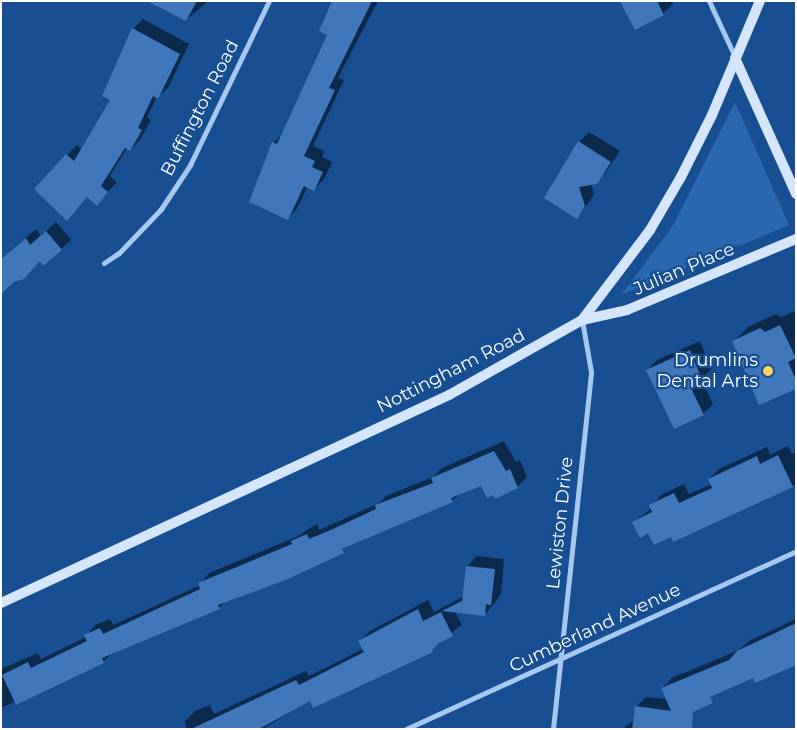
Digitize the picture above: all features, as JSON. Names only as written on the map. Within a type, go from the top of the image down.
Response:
[{"type":"street","name":"Buffington Road","points":[[104,262],[119,254],[161,209],[190,165],[269,1]]},
{"type":"street","points":[[709,1],[796,194]]},
{"type":"street","name":"Nottingham Road","points":[[1,603],[449,395],[582,320],[650,230],[677,185],[712,115],[760,1]]},
{"type":"street","name":"Julian Place","points":[[582,320],[627,310],[796,239]]},
{"type":"street","name":"Lewiston Drive","points":[[553,729],[561,658],[569,554],[591,372],[582,320]]},
{"type":"street","name":"Cumberland Avenue","points":[[406,729],[796,551]]},
{"type":"shaded area","points":[[735,102],[789,225],[621,295],[672,227]]},
{"type":"building","points":[[147,1],[197,1],[186,21]]},
{"type":"building","points":[[332,1],[372,1],[329,88],[335,90],[304,156],[315,161],[312,167],[323,172],[314,191],[304,186],[288,220],[249,202],[272,142],[277,144],[327,35],[319,31]]},
{"type":"building","points":[[620,1],[657,1],[664,15],[635,30]]},
{"type":"building","points":[[132,28],[180,54],[158,99],[153,96],[138,128],[142,130],[130,151],[125,148],[101,186],[108,192],[97,206],[87,197],[67,221],[34,189],[66,154],[74,161],[110,100],[102,96]]},
{"type":"building","points":[[578,141],[611,162],[597,184],[579,187],[585,206],[577,219],[544,198]]},
{"type":"building","points":[[46,231],[62,250],[43,266],[40,261],[24,279],[14,282],[1,294],[1,259],[26,238],[30,245]]},
{"type":"building","name":"Drumlins Dental Arts","points":[[780,325],[796,358],[788,362],[796,380],[796,389],[759,405],[732,341],[760,328],[765,332]]},
{"type":"building","points":[[690,350],[702,380],[690,386],[704,415],[674,429],[646,370]]},
{"type":"building","points":[[494,451],[506,471],[510,469],[518,488],[495,499],[493,495],[487,498],[481,486],[451,498],[453,502],[342,549],[344,553],[288,579],[218,605],[220,609],[102,658],[104,663],[16,705],[2,675],[28,662],[31,668],[87,641],[84,635],[100,628],[103,634],[200,589],[198,583],[292,544],[291,541],[307,534],[309,539],[333,529],[376,509],[375,505],[433,483],[431,478]]},
{"type":"building","points":[[778,455],[793,487],[673,542],[671,537],[654,545],[648,533],[640,538],[632,522],[652,512],[649,505],[674,493],[679,503],[712,488],[708,479],[757,456],[760,464]]},
{"type":"building","points":[[466,566],[495,569],[491,605],[486,604],[485,616],[442,611],[462,601]]},
{"type":"building","points":[[418,609],[423,621],[441,612],[453,636],[439,643],[432,650],[433,652],[313,708],[310,701],[259,729],[191,729],[296,680],[299,685],[364,652],[358,641]]},
{"type":"building","points":[[796,623],[796,665],[755,683],[753,678],[710,697],[713,703],[693,712],[692,729],[632,729],[635,706],[671,711],[661,688],[729,660],[737,651]]},
{"type":"place","name":"Drumlins Dental Arts","points":[[768,371]]}]
